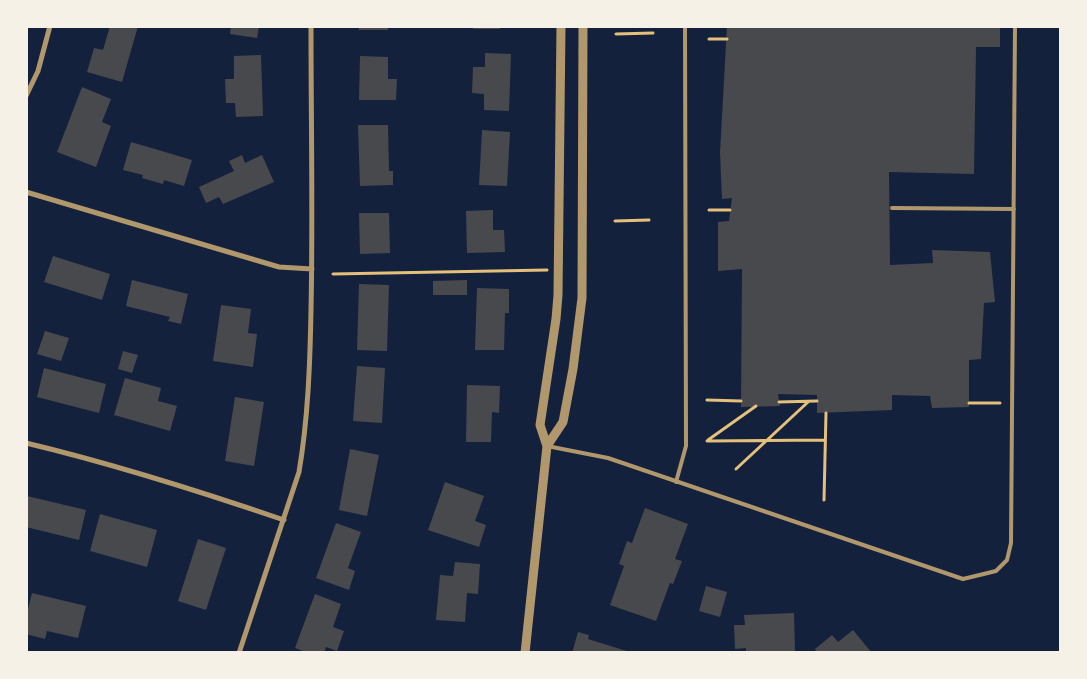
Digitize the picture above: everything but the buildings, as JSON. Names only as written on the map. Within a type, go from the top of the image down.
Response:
[{"type":"street","points":[[26,96],[38,71],[50,26]]},
{"type":"street","points":[[239,653],[299,472],[304,441],[310,355],[312,269],[311,26]]},
{"type":"street","points":[[525,653],[547,446],[540,425],[558,295],[561,26]]},
{"type":"street","points":[[547,446],[564,422],[582,298],[583,26]]},
{"type":"street","points":[[26,192],[279,267],[312,269]]},
{"type":"street","points":[[26,443],[187,487],[284,520]]},
{"type":"lane","points":[[676,482],[686,446],[685,26]]},
{"type":"lane","points":[[547,446],[608,458],[963,579],[996,571],[1006,560],[1011,543],[1015,26]]},
{"type":"lane","points":[[892,208],[1014,209]]},
{"type":"path","points":[[616,34],[653,33]]},
{"type":"path","points":[[709,39],[726,39]]},
{"type":"path","points":[[709,210],[730,210]]},
{"type":"path","points":[[615,221],[649,220]]},
{"type":"path","points":[[333,274],[547,270]]},
{"type":"path","points":[[707,400],[741,401]]},
{"type":"path","points":[[779,402],[817,401]]},
{"type":"path","points":[[736,469],[808,402]]},
{"type":"path","points":[[969,403],[1000,403]]},
{"type":"path","points":[[756,406],[707,441],[825,440]]},
{"type":"path","points":[[824,500],[826,413]]}]
